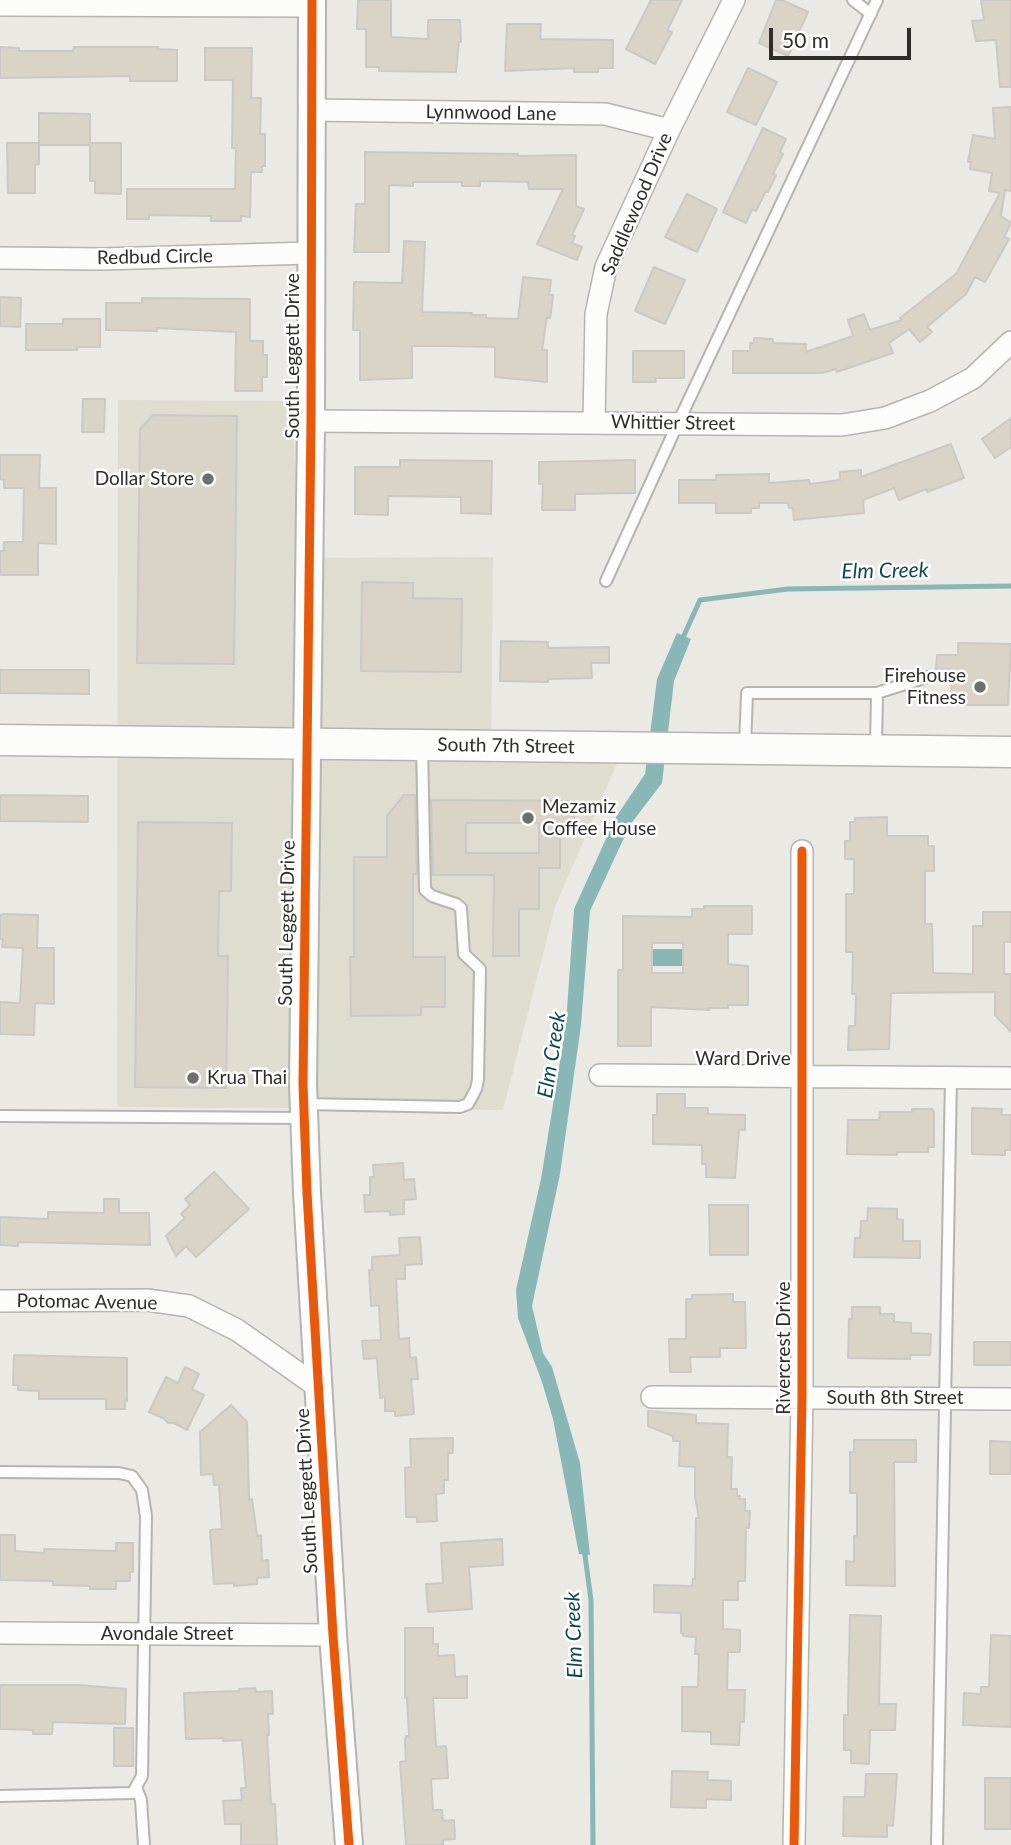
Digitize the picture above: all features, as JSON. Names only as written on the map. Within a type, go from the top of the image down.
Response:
[{"type":"main road","name":"South 7th Street","points":[[0,740],[1011,752]]},
{"type":"street","name":"Saddlewood Drive","points":[[594,422],[596,314],[606,267],[669,130],[734,0]]},
{"type":"street","points":[[0,5],[312,3]]},
{"type":"street","name":"South Leggett Drive","points":[[312,3],[304,1111],[333,1635],[349,1845]]},
{"type":"street","name":"Lynnwood Lane","points":[[310,110],[605,114],[669,130]]},
{"type":"street","name":"Redbud Circle","points":[[0,258],[102,259],[310,253]]},
{"type":"street","name":"Whittier Street","points":[[311,421],[842,425],[885,418],[930,401],[973,378],[1011,342]]},
{"type":"street","name":"Rivercrest Drive","points":[[794,1845],[802,1397],[802,851]]},
{"type":"street","name":"Ward Drive","points":[[600,1075],[1011,1078]]},
{"type":"street","name":"Potomac Avenue","points":[[0,1301],[147,1300],[189,1306],[237,1330],[318,1387]]},
{"type":"street","name":"South 8th Street","points":[[652,1397],[1011,1399]]},
{"type":"street","name":"Avondale Street","points":[[0,1633],[333,1635]]},
{"type":"lane","points":[[853,0],[871,14]]},
{"type":"lane","points":[[606,581],[877,0]]},
{"type":"lane","points":[[745,750],[747,693],[877,693],[927,677]]},
{"type":"lane","points":[[876,751],[877,693]]},
{"type":"lane","points":[[0,1116],[460,1107],[468,1104],[478,1080],[480,969],[464,954],[461,908],[432,896],[425,890],[422,744]]},
{"type":"lane","points":[[937,1845],[951,1077]]},
{"type":"lane","points":[[0,1472],[119,1473],[132,1476],[142,1490],[146,1516],[142,1776],[133,1793],[0,1796]]},
{"type":"lane","points":[[136,1787],[141,1800],[144,1845]]},
{"type":"shaded area","points":[[118,400],[294,401],[296,558],[493,557],[491,763],[618,761],[555,907],[503,1110],[117,1107]]},
{"type":"water","points":[[677,633],[691,639],[674,681],[662,783],[630,825],[590,911],[581,1025],[560,1174],[532,1306],[543,1353],[552,1367],[580,1463],[590,1555],[579,1554],[553,1419],[518,1318],[516,1290],[541,1179],[566,1024],[574,909],[616,817],[645,774],[657,679]]},
{"type":"water","points":[[646,949],[684,949],[684,966],[646,966]]},
{"type":"building","points":[[358,0],[391,0],[391,37],[428,39],[428,20],[460,20],[461,42],[456,72],[379,71],[379,67],[366,67],[366,29],[357,29]]},
{"type":"building","points":[[651,0],[682,0],[669,27],[668,31],[672,32],[655,64],[626,49]]},
{"type":"building","points":[[776,0],[782,0],[808,12],[788,56],[759,43]]},
{"type":"building","points":[[981,0],[1011,0],[1011,87],[1000,87],[996,40],[976,41],[972,21],[984,20]]},
{"type":"building","points":[[507,24],[541,24],[540,39],[613,40],[613,68],[598,68],[598,72],[574,72],[574,68],[505,71]]},
{"type":"building","points":[[0,47],[19,48],[19,51],[73,51],[74,47],[158,47],[177,50],[177,81],[130,81],[130,76],[0,78]]},
{"type":"building","points":[[205,48],[252,48],[251,98],[261,98],[260,134],[265,134],[265,166],[262,166],[262,172],[251,172],[250,217],[241,216],[241,221],[211,221],[211,216],[149,215],[149,219],[127,219],[127,189],[235,189],[236,148],[232,148],[233,80],[205,80]]},
{"type":"building","points":[[748,68],[777,82],[756,125],[727,112]]},
{"type":"building","points":[[1011,107],[1011,191],[1005,190],[1001,216],[1011,223],[1004,237],[1009,239],[985,282],[975,277],[966,294],[927,327],[932,332],[920,342],[909,329],[889,343],[893,353],[837,372],[836,369],[822,373],[733,373],[733,351],[750,351],[750,343],[754,343],[754,338],[773,339],[773,343],[806,344],[806,352],[853,336],[848,320],[864,314],[870,330],[902,320],[900,318],[956,274],[1000,193],[989,191],[992,173],[970,169],[971,162],[968,162],[973,135],[995,139],[993,108]]},
{"type":"building","points":[[39,113],[90,114],[90,145],[39,145]]},
{"type":"building","points":[[763,128],[786,139],[780,152],[783,154],[773,174],[776,175],[768,192],[766,191],[756,211],[752,209],[746,223],[723,212]]},
{"type":"building","points":[[7,143],[39,143],[39,164],[35,165],[35,193],[8,193]]},
{"type":"building","points":[[90,143],[121,143],[121,194],[95,193],[95,181],[90,181]]},
{"type":"building","points":[[365,152],[576,155],[576,206],[584,209],[572,235],[575,236],[572,243],[582,247],[577,260],[537,244],[563,189],[529,189],[528,182],[480,181],[480,186],[462,186],[462,182],[389,185],[389,252],[354,252],[356,204],[365,204]]},
{"type":"building","points":[[687,194],[717,209],[697,252],[665,237]]},
{"type":"building","points":[[404,241],[425,242],[422,312],[472,313],[486,315],[486,318],[518,319],[523,277],[551,280],[549,295],[553,295],[552,305],[550,318],[547,317],[542,350],[547,350],[547,382],[495,377],[495,347],[446,346],[412,346],[412,378],[360,380],[360,330],[353,330],[354,282],[402,283]]},
{"type":"building","points":[[654,267],[685,280],[665,324],[635,311]]},
{"type":"building","points":[[0,297],[21,298],[20,327],[0,326]]},
{"type":"building","points":[[142,298],[250,299],[250,341],[263,341],[263,355],[267,355],[267,377],[262,377],[262,391],[235,391],[236,332],[157,328],[157,331],[106,330],[106,303],[142,303]]},
{"type":"building","points":[[63,319],[100,319],[100,347],[26,350],[26,324],[63,324]]},
{"type":"building","points":[[633,351],[684,351],[684,378],[655,378],[656,382],[633,382]]},
{"type":"building","points":[[83,399],[105,399],[104,432],[82,432]]},
{"type":"building","points":[[153,415],[237,416],[234,664],[137,663],[140,429]]},
{"type":"building","points":[[1011,418],[1011,447],[995,458],[982,439]]},
{"type":"building","points":[[951,444],[964,478],[899,500],[894,488],[863,500],[864,513],[794,520],[793,508],[789,508],[788,503],[759,503],[759,508],[751,508],[751,513],[716,513],[716,503],[679,503],[679,480],[716,480],[716,475],[769,474],[769,483],[809,480],[810,484],[840,480],[840,472],[861,470],[861,477]]},
{"type":"building","points":[[0,455],[40,455],[39,488],[56,488],[56,544],[38,543],[38,575],[0,575],[0,551],[4,551],[4,542],[23,542],[24,488],[4,488],[4,480],[0,479]]},
{"type":"building","points":[[400,460],[492,461],[491,514],[461,513],[461,497],[388,496],[388,515],[355,514],[355,467],[400,467]]},
{"type":"building","points":[[635,460],[635,493],[575,494],[575,510],[542,510],[543,484],[539,484],[539,462]]},
{"type":"building","points":[[362,582],[413,583],[413,598],[462,599],[461,672],[361,671]]},
{"type":"building","points":[[501,641],[548,642],[548,648],[609,647],[609,663],[591,663],[592,678],[548,679],[548,682],[500,681]]},
{"type":"building","name":"Firehouse Fitness","points":[[958,643],[1011,644],[1008,705],[951,705],[952,669],[936,669],[937,655],[958,655]]},
{"type":"building","points":[[0,670],[89,670],[89,694],[0,693]]},
{"type":"building","points":[[2,795],[88,796],[88,822],[0,821]]},
{"type":"building","points":[[404,795],[415,795],[417,874],[413,874],[413,957],[445,957],[445,1007],[421,1007],[421,1015],[351,1016],[350,957],[354,957],[354,857],[387,857],[387,816]]},
{"type":"building","points":[[431,800],[575,801],[574,826],[560,826],[560,868],[539,868],[539,909],[519,909],[519,956],[493,956],[494,875],[433,875]],"holes":[[[466,823],[539,823],[539,853],[466,853]]]},
{"type":"building","points":[[887,817],[887,836],[928,836],[928,846],[934,846],[934,871],[925,871],[925,924],[932,924],[933,973],[973,974],[973,926],[983,926],[983,912],[1011,912],[1011,942],[1004,942],[1004,974],[1011,974],[1011,1032],[995,1015],[995,992],[891,993],[889,1049],[848,1050],[849,1026],[855,1026],[856,994],[852,994],[853,952],[846,952],[846,894],[854,894],[854,859],[845,859],[845,841],[850,841],[850,822],[855,822],[855,818]]},
{"type":"building","points":[[138,822],[232,823],[231,891],[219,891],[218,956],[228,956],[226,1088],[135,1087]]},
{"type":"building","points":[[704,906],[752,906],[752,934],[728,934],[728,964],[748,966],[748,1005],[728,1005],[728,1008],[709,1010],[651,1007],[651,1046],[618,1046],[618,970],[623,970],[623,916],[692,917],[692,909],[704,909]],"holes":[[[652,943],[683,943],[683,973],[652,973]]]},
{"type":"building","points":[[0,915],[38,915],[37,948],[54,948],[54,1004],[35,1003],[34,1035],[0,1034],[0,1002],[20,1003],[23,948],[2,947]]},
{"type":"building","points":[[657,1094],[685,1094],[685,1108],[708,1108],[708,1114],[745,1115],[745,1130],[739,1130],[735,1178],[706,1177],[706,1164],[702,1164],[702,1145],[653,1144],[653,1115],[657,1115]]},
{"type":"building","points":[[972,1108],[1002,1109],[1001,1115],[1011,1115],[1011,1150],[1005,1150],[1005,1155],[972,1154]]},
{"type":"building","points":[[912,1109],[932,1109],[934,1112],[934,1147],[928,1147],[928,1152],[897,1152],[897,1155],[847,1154],[848,1120],[879,1120],[880,1112],[912,1112]]},
{"type":"building","points":[[403,1163],[404,1180],[414,1179],[416,1199],[404,1200],[404,1214],[390,1215],[390,1211],[365,1212],[364,1195],[370,1195],[370,1177],[374,1177],[373,1165]]},
{"type":"building","points":[[214,1172],[249,1209],[196,1257],[186,1246],[176,1256],[166,1236],[185,1218],[181,1214],[190,1205],[185,1199]]},
{"type":"building","points":[[104,1199],[119,1199],[119,1213],[149,1213],[150,1245],[18,1242],[18,1246],[0,1245],[0,1217],[48,1219],[48,1212],[104,1213]]},
{"type":"building","points":[[709,1205],[748,1205],[748,1255],[710,1255]]},
{"type":"building","points":[[868,1208],[897,1209],[897,1219],[903,1220],[903,1241],[920,1241],[920,1258],[854,1257],[855,1238],[860,1238],[861,1221],[867,1221]]},
{"type":"building","points":[[420,1237],[422,1264],[405,1265],[405,1279],[396,1279],[399,1339],[409,1338],[410,1358],[416,1357],[418,1379],[411,1379],[414,1414],[395,1416],[395,1411],[385,1411],[385,1397],[380,1398],[377,1358],[364,1359],[362,1341],[381,1340],[379,1305],[371,1306],[369,1270],[372,1270],[372,1257],[400,1255],[399,1238]]},
{"type":"building","points":[[733,1294],[733,1302],[745,1302],[746,1348],[720,1348],[720,1357],[690,1357],[691,1372],[670,1372],[669,1339],[686,1339],[686,1299],[692,1299],[692,1295]]},
{"type":"building","points":[[852,1307],[880,1307],[880,1314],[894,1314],[894,1322],[911,1323],[911,1333],[931,1334],[930,1355],[910,1355],[910,1359],[848,1358]]},
{"type":"building","points":[[974,1342],[1011,1342],[1011,1365],[974,1365]]},
{"type":"building","points":[[14,1355],[127,1358],[125,1409],[106,1409],[106,1399],[39,1399],[39,1391],[18,1390],[18,1385],[13,1385]]},
{"type":"building","points":[[185,1367],[199,1374],[192,1389],[204,1395],[187,1430],[149,1412],[166,1377],[178,1383]]},
{"type":"building","points":[[231,1405],[247,1422],[249,1500],[252,1499],[257,1536],[261,1535],[262,1561],[268,1560],[269,1577],[257,1578],[257,1584],[234,1586],[234,1583],[214,1584],[210,1530],[222,1529],[219,1485],[214,1485],[213,1474],[201,1475],[200,1432]]},
{"type":"building","points":[[648,1411],[696,1415],[696,1423],[728,1424],[727,1457],[732,1457],[731,1489],[737,1489],[739,1499],[745,1499],[745,1511],[750,1511],[749,1528],[746,1528],[745,1581],[738,1581],[738,1600],[723,1600],[723,1629],[740,1630],[740,1652],[728,1652],[727,1690],[745,1690],[744,1722],[740,1722],[739,1745],[711,1744],[711,1732],[682,1731],[682,1687],[698,1687],[699,1654],[695,1654],[696,1637],[683,1636],[681,1633],[681,1613],[654,1612],[654,1585],[692,1586],[695,1579],[696,1518],[699,1518],[695,1496],[695,1467],[679,1466],[680,1441],[673,1441],[673,1436],[648,1426]]},
{"type":"building","points":[[453,1438],[453,1453],[448,1453],[448,1480],[444,1480],[444,1493],[436,1494],[437,1521],[417,1522],[417,1517],[406,1517],[405,1468],[411,1467],[410,1439]]},
{"type":"building","points":[[854,1440],[916,1440],[916,1462],[894,1462],[895,1586],[846,1585],[846,1561],[854,1562],[854,1536],[857,1536],[857,1493],[850,1493],[850,1452],[854,1452]]},
{"type":"building","points":[[990,1441],[1011,1442],[1011,1474],[990,1474]]},
{"type":"building","points":[[0,1535],[15,1535],[15,1551],[44,1553],[44,1549],[116,1551],[116,1543],[133,1543],[133,1572],[130,1572],[130,1581],[116,1581],[116,1589],[53,1585],[53,1581],[0,1580]]},
{"type":"building","points":[[502,1539],[503,1565],[469,1567],[472,1609],[428,1612],[426,1584],[443,1583],[441,1543]]},
{"type":"building","points":[[850,1615],[881,1616],[879,1704],[896,1704],[895,1730],[870,1730],[869,1764],[851,1763],[851,1750],[844,1750],[844,1715],[848,1715]]},
{"type":"building","points":[[405,1628],[433,1628],[433,1644],[438,1644],[438,1656],[454,1655],[455,1677],[467,1676],[467,1698],[433,1698],[436,1747],[446,1746],[448,1778],[431,1779],[433,1810],[442,1810],[443,1821],[454,1820],[455,1839],[443,1840],[443,1845],[406,1845],[400,1762],[406,1761],[405,1740],[406,1736],[409,1736],[405,1698]]},
{"type":"building","points":[[991,1635],[1011,1636],[1011,1727],[963,1725],[964,1693],[981,1694],[981,1687],[989,1687]]},
{"type":"building","points":[[0,1685],[79,1685],[126,1689],[125,1724],[53,1722],[52,1734],[33,1734],[33,1730],[0,1729]]},
{"type":"building","points":[[255,1688],[256,1692],[272,1691],[273,1714],[268,1714],[267,1735],[271,1804],[275,1804],[277,1845],[241,1845],[241,1824],[225,1824],[223,1801],[242,1800],[241,1788],[246,1788],[242,1740],[186,1739],[184,1693]]},
{"type":"building","points":[[114,1728],[133,1728],[133,1766],[114,1766]]},
{"type":"building","points":[[672,1771],[708,1772],[707,1780],[731,1781],[731,1800],[706,1799],[706,1808],[671,1807]]},
{"type":"building","points":[[866,1774],[897,1774],[893,1826],[887,1825],[887,1837],[843,1836],[844,1797],[865,1797]]},
{"type":"building","points":[[985,1778],[1011,1778],[1011,1829],[985,1829]]},
{"type":"waterway","name":"Elm Creek","points":[[681,642],[700,600],[788,589],[1011,586]]},
{"type":"waterway","name":"Elm Creek","points":[[584,1548],[591,1600],[593,1845]]},
{"type":"cycle path","points":[[312,0],[311,421],[303,1084],[333,1635],[349,1845]]},
{"type":"cycle path","points":[[794,1845],[802,1397],[802,851]]},
{"type":"place","name":"Dollar Store","points":[[208,479]]},
{"type":"place","name":"Firehouse Fitness","points":[[980,687]]},
{"type":"place","name":"Mezamiz Coffee House","points":[[528,818]]},
{"type":"place","name":"Krua Thai","points":[[193,1078]]}]
